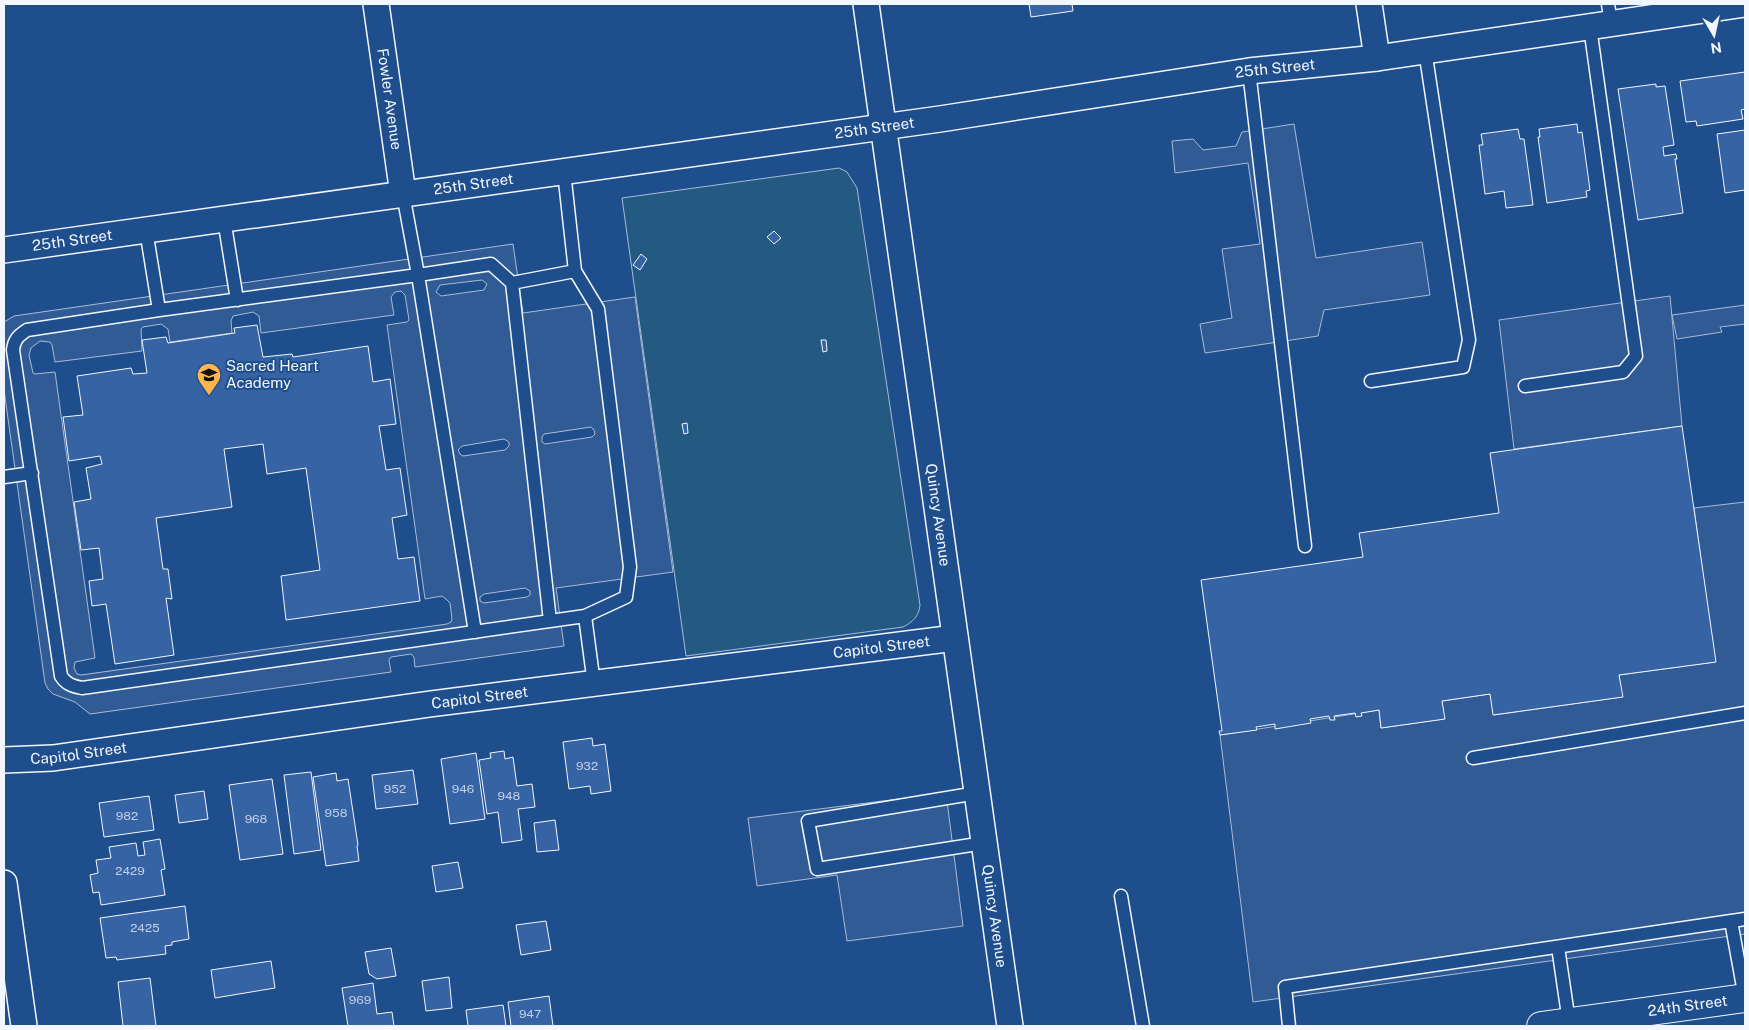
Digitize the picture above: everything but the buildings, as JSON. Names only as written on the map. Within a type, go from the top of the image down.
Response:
[{"type":"street","name":"Fowler Avenue","points":[[376,4],[404,194]]},
{"type":"street","name":"Quincy Avenue","points":[[866,4],[1010,1026]]},
{"type":"street","points":[[1369,4],[1377,58]]},
{"type":"street","name":"25th Street","points":[[4,250],[884,127],[1250,71],[1377,58],[1603,18],[1683,8],[1745,4]]},
{"type":"street","name":"Capitol Street","points":[[4,760],[53,758],[430,704],[955,638]]},
{"type":"street","points":[[4,883],[24,1026]]},
{"type":"street","name":"24th Street","points":[[1541,1026],[1745,998]]},
{"type":"lane","points":[[1525,386],[1623,372],[1636,356],[1603,18]]},
{"type":"lane","points":[[1371,381],[1464,366],[1468,340],[1425,50]]},
{"type":"lane","points":[[1250,71],[1305,546]]},
{"type":"lane","points":[[550,621],[512,283],[491,264],[26,330],[14,342],[13,350],[61,676],[65,682],[72,686],[82,688],[585,616],[626,597],[630,567],[598,309],[575,271],[564,172]]},
{"type":"lane","points":[[404,194],[475,632]]},
{"type":"lane","points":[[224,219],[237,300]]},
{"type":"lane","points":[[146,230],[159,310]]},
{"type":"lane","points":[[512,283],[575,271]]},
{"type":"lane","points":[[4,477],[32,473]]},
{"type":"lane","points":[[585,616],[594,684]]},
{"type":"lane","points":[[1473,758],[1745,713]]},
{"type":"lane","points":[[977,793],[808,821],[817,869],[984,843]]},
{"type":"lane","points":[[1121,896],[1143,1026]]},
{"type":"lane","points":[[1290,1026],[1285,987],[1745,919]]},
{"type":"lane","points":[[1731,921],[1745,998]]},
{"type":"lane","points":[[1558,946],[1569,1022]]},
{"type":"shaded area","points":[[1294,124],[1316,258],[1422,242],[1430,295],[1324,310],[1318,336],[1205,353],[1200,324],[1232,318],[1222,249],[1260,244],[1248,163],[1175,173],[1172,141],[1193,139],[1203,150],[1236,146],[1242,132]]},
{"type":"shaded area","points":[[839,168],[847,172],[857,188],[920,605],[918,612],[913,621],[903,627],[686,656],[622,198]]},
{"type":"shaded area","points":[[513,244],[523,313],[635,297],[673,572],[556,588],[564,646],[415,667],[414,657],[411,654],[391,657],[389,660],[391,672],[90,714],[75,702],[53,694],[45,683],[4,390],[4,322],[14,316]],"holes":[[[482,280],[487,284],[484,290],[441,296],[436,292],[440,285]],[[401,291],[405,295],[409,320],[407,322],[387,325],[425,599],[442,596],[446,599],[450,603],[451,622],[81,675],[77,674],[74,668],[75,662],[95,658],[55,372],[33,373],[29,355],[31,348],[40,341],[50,342],[55,362],[142,351],[141,329],[143,327],[161,324],[168,329],[170,342],[232,333],[231,321],[233,316],[253,312],[259,316],[261,333],[394,315],[391,297],[395,292]],[[591,427],[595,434],[592,437],[545,444],[542,442],[544,434]],[[504,439],[509,442],[509,446],[505,450],[463,456],[458,450],[462,446]],[[525,588],[530,591],[530,595],[527,597],[484,603],[480,601],[480,597],[484,594]]]},
{"type":"shaded area","points":[[1670,296],[1682,426],[1514,449],[1499,320]]},
{"type":"shaded area","points":[[1745,305],[1745,324],[1720,327],[1722,332],[1677,339],[1672,315]]},
{"type":"shaded area","points":[[1745,502],[1745,934],[1253,1002],[1220,735],[1379,710],[1381,728],[1444,719],[1442,701],[1490,694],[1494,715],[1622,697],[1619,675],[1715,662],[1694,508]]},
{"type":"shaded area","points":[[946,793],[963,926],[847,941],[837,875],[757,886],[748,818]]},
{"type":"place","name":"Sacred Heart Academy","points":[[209,396]]}]
